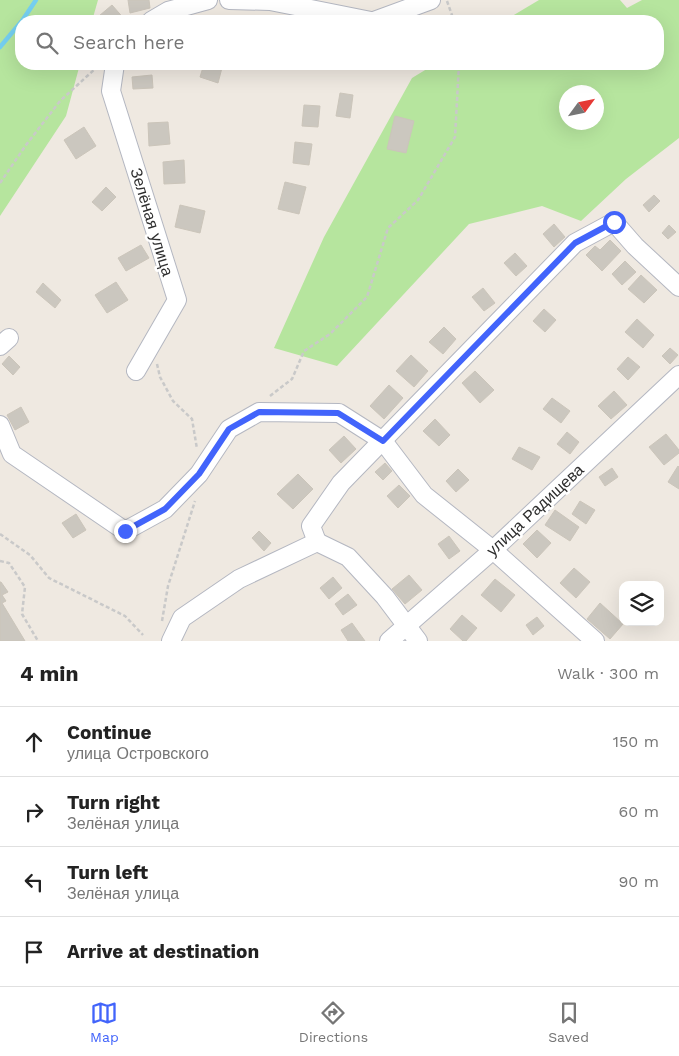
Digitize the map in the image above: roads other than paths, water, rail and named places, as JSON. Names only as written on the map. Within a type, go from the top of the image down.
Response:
[{"type":"street","points":[[161,15],[168,11],[208,0]]},
{"type":"street","points":[[229,0],[270,1],[342,15]]},
{"type":"street","points":[[390,15],[431,0]]},
{"type":"street","name":"Зелёная улица","points":[[114,70],[111,91],[177,300],[136,371]]},
{"type":"street","points":[[418,641],[385,597],[348,558],[317,542],[311,526],[341,483],[575,243],[614,222],[635,246],[679,287]]},
{"type":"street","name":"улица Радищева","points":[[389,641],[493,550],[679,375]]},
{"type":"street","points":[[0,425],[12,454],[125,531],[165,509],[199,474],[229,429],[259,412],[338,413],[383,441],[424,495],[493,550],[594,641]]},
{"type":"street","points":[[171,641],[182,618],[239,578],[317,542]]},
{"type":"waterway","points":[[26,15],[36,0]]},
{"type":"waterway","points":[[0,47],[15,29]]}]
